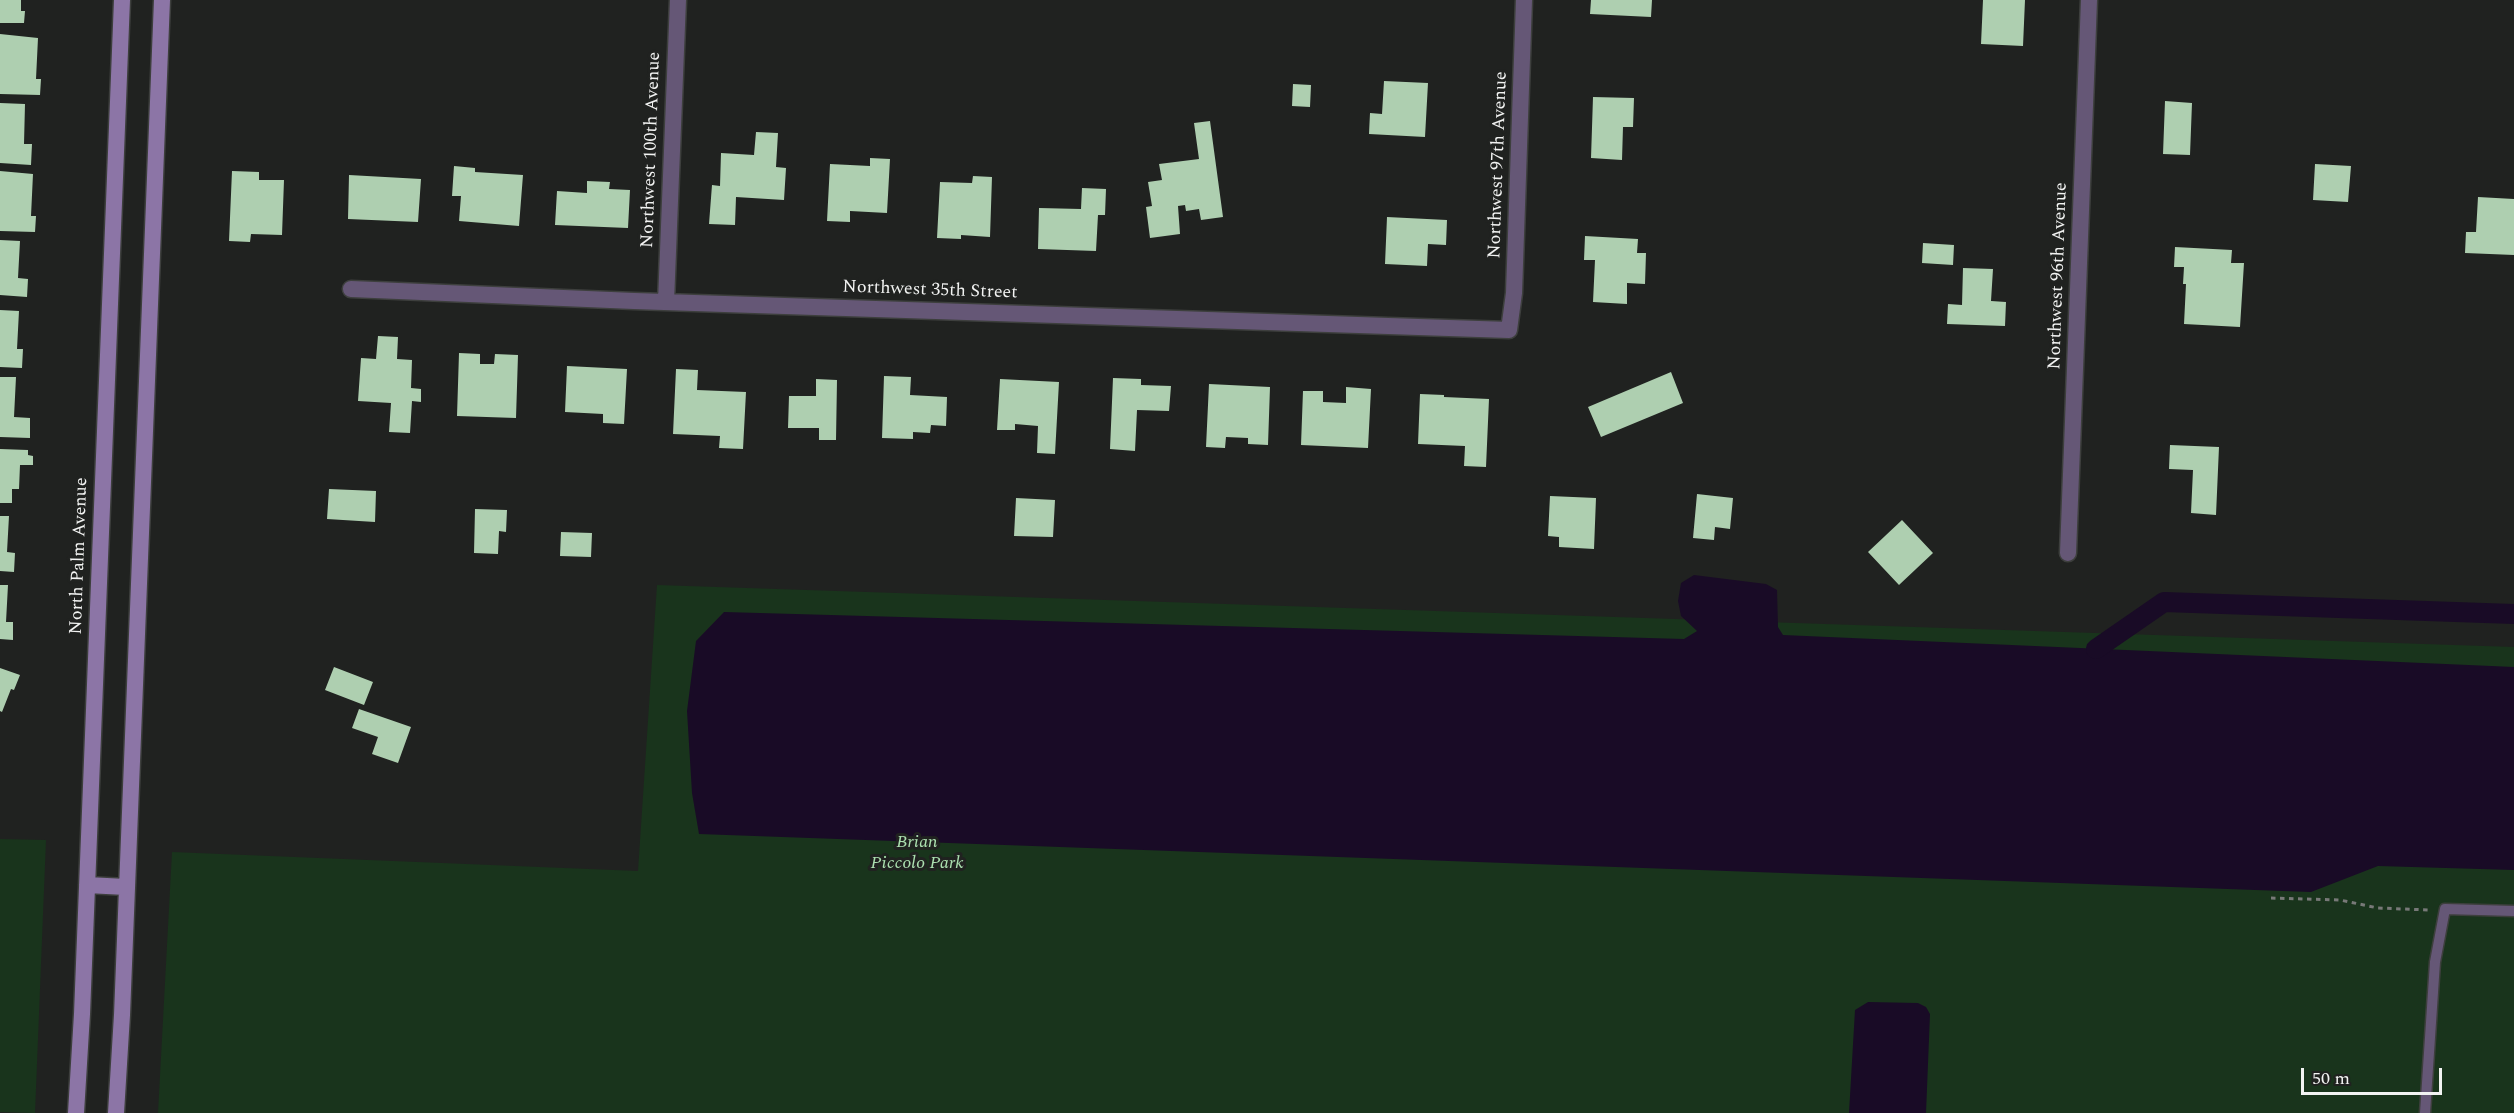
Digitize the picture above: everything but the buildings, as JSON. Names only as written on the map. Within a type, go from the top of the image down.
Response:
[{"type":"main road","name":"North Palm Avenue","points":[[76,1113],[122,0]]},
{"type":"main road","points":[[116,1113],[162,0]]},
{"type":"main road","points":[[87,885],[126,887]]},
{"type":"street","name":"Northwest 100th Avenue","points":[[666,302],[678,0]]},
{"type":"street","name":"Northwest 97th Avenue","points":[[1509,330],[1514,293],[1524,0]]},
{"type":"street","name":"Northwest 96th Avenue","points":[[2068,553],[2090,0]]},
{"type":"street","name":"Northwest 35th Street","points":[[351,289],[666,302],[1509,330]]},
{"type":"lane","points":[[2425,1113],[2435,962],[2445,909],[2514,911]]},
{"type":"path","points":[[2271,898],[2340,900],[2378,908],[2432,910],[2431,926],[2441,928]]},
{"type":"green space","name":"Brian Piccolo Park","points":[[657,585],[2514,647],[2514,1113],[158,1113],[172,852],[638,871]]},
{"type":"green space","points":[[0,839],[46,840],[35,1113],[0,1112]]},
{"type":"shaded area","points":[[1694,575],[1766,584],[1777,590],[1778,627],[1783,635],[2514,667],[2514,870],[2378,866],[2311,892],[699,834],[692,793],[687,711],[696,641],[724,612],[1684,639],[1697,631],[1681,616],[1678,601],[1681,583]]},
{"type":"shaded area","points":[[1868,1002],[1918,1003],[1926,1007],[1930,1014],[1926,1113],[1849,1113],[1855,1010]]},
{"type":"waterway","points":[[2096,649],[2164,602],[2514,614]]}]
